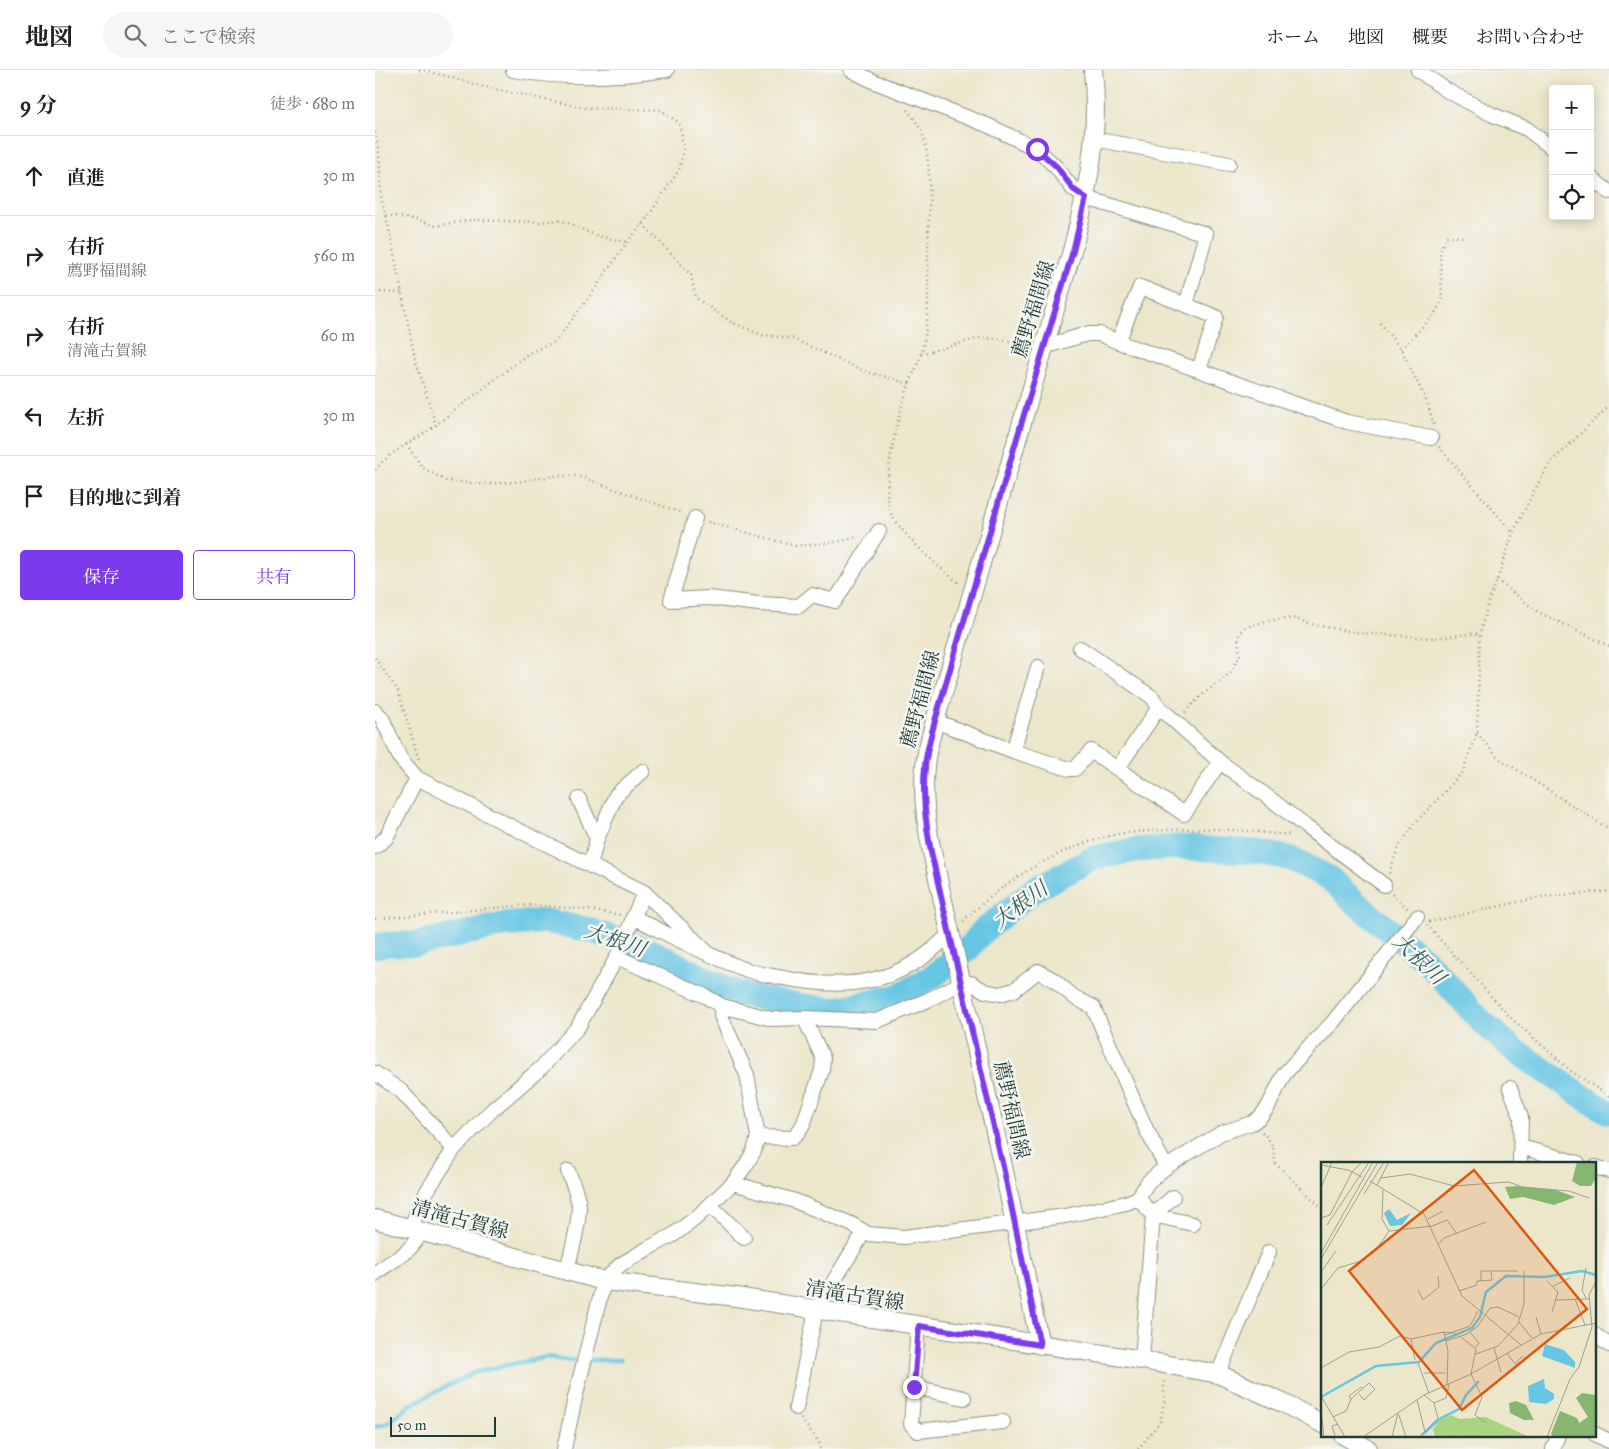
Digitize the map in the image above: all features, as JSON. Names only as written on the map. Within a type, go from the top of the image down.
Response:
[{"type":"main road","name":"薦野福間線","points":[[1040,1345],[1004,1171],[931,852],[925,812],[925,765],[935,721],[1043,347],[1073,251],[1086,198],[1094,139],[1095,93],[1093,70]]},
{"type":"main road","name":"清滝古賀線","points":[[375,1219],[604,1281],[736,1297],[1142,1360],[1218,1374],[1283,1403],[1321,1423]]},
{"type":"main road","points":[[1345,1436],[1368,1449]]},
{"type":"street","points":[[513,70],[570,75],[640,74],[667,70]]},
{"type":"street","points":[[851,70],[875,82],[987,125],[1037,149],[1057,167],[1073,189],[1086,198],[1206,234],[1187,305]]},
{"type":"street","points":[[1418,70],[1446,90],[1491,114],[1527,129],[1549,145]]},
{"type":"street","points":[[1094,139],[1229,164]]},
{"type":"street","points":[[1594,180],[1609,192]]},
{"type":"street","points":[[1118,342],[1140,287],[1216,317],[1199,370]]},
{"type":"street","points":[[1043,347],[1087,334],[1100,334],[1347,422],[1431,438]]},
{"type":"street","points":[[695,518],[671,600],[709,598],[759,604],[799,606],[812,595],[835,601],[879,531]]},
{"type":"street","points":[[1080,648],[1152,697],[1159,707],[1220,762],[1384,885]]},
{"type":"street","points":[[1013,751],[1038,667]]},
{"type":"street","points":[[1118,768],[1159,707]]},
{"type":"street","points":[[375,711],[382,718],[400,758],[417,778],[644,892],[709,954]]},
{"type":"street","points":[[935,721],[1013,751],[1069,769],[1075,769],[1091,751],[1184,814],[1220,762]]},
{"type":"street","points":[[589,866],[597,839],[616,795],[643,771]]},
{"type":"street","points":[[375,847],[385,838],[417,778]]},
{"type":"street","points":[[579,799],[597,839]]},
{"type":"street","points":[[375,1274],[415,1243],[416,1229],[427,1191],[454,1149],[492,1110],[542,1067],[578,1027],[617,957],[644,892]]},
{"type":"street","points":[[633,917],[748,971],[825,985],[850,984],[883,978],[910,966],[941,944],[949,934]]},
{"type":"street","points":[[733,1183],[795,1201],[851,1224],[868,1234],[904,1237],[1065,1216],[1126,1203],[1138,1198],[1148,1182],[1166,1167],[1221,1133],[1252,1123],[1260,1117],[1268,1107],[1284,1074],[1333,1022],[1391,949],[1421,920]]},
{"type":"street","points":[[617,957],[705,996],[723,1006],[773,1019],[804,1018],[877,1021],[928,1000],[959,978],[985,991],[1000,994],[1014,990],[1038,970],[1054,980],[1074,997],[1093,1007],[1146,1129],[1166,1167]]},
{"type":"street","points":[[564,1449],[604,1281],[620,1265],[673,1235],[696,1218],[733,1183],[754,1151],[758,1137],[755,1110],[747,1075],[721,1016],[723,1006]]},
{"type":"street","points":[[758,1137],[792,1138],[803,1125],[822,1070],[823,1058],[804,1018]]},
{"type":"street","points":[[375,1073],[401,1091],[454,1149]]},
{"type":"street","points":[[1510,1088],[1521,1117],[1520,1162]]},
{"type":"street","points":[[1521,1147],[1575,1162]]},
{"type":"street","points":[[567,1270],[577,1228],[579,1206],[568,1172]]},
{"type":"street","points":[[1142,1360],[1153,1215],[1173,1197]]},
{"type":"street","points":[[1138,1198],[1153,1215],[1193,1224]]},
{"type":"street","points":[[710,1205],[744,1238]]},
{"type":"street","points":[[796,1408],[816,1310],[864,1232]]},
{"type":"street","points":[[1218,1374],[1269,1252]]},
{"type":"street","points":[[919,1326],[911,1424],[917,1431],[1003,1422]]},
{"type":"street","points":[[1597,1336],[1609,1345]]},
{"type":"street","points":[[914,1387],[964,1398]]},
{"type":"street","points":[[1597,1435],[1609,1441]]},
{"type":"street","points":[[1553,1449],[1558,1436]]},
{"type":"path","points":[[375,470],[396,450],[436,426],[529,353],[556,341],[627,242],[643,224],[679,170],[684,149],[679,122],[661,110],[587,108],[480,86],[419,70]]},
{"type":"path","points":[[900,106],[908,111],[922,135],[930,192],[929,286],[928,312],[921,354],[905,395],[894,442],[888,481],[888,507],[897,526],[940,569],[972,592]]},
{"type":"path","points":[[375,132],[381,172],[381,204],[386,215],[415,359],[436,426]]},
{"type":"path","points":[[386,215],[420,220],[434,226],[472,220],[539,222],[561,220],[595,235],[627,242]]},
{"type":"path","points":[[643,224],[691,275],[696,298],[731,322],[762,335],[791,338],[864,371],[910,384]]},
{"type":"path","points":[[1401,349],[1433,316],[1442,302],[1440,251],[1446,236],[1464,237]]},
{"type":"path","points":[[375,292],[402,293]]},
{"type":"path","points":[[1379,323],[1401,349],[1428,404],[1435,427],[1431,438],[1513,533]]},
{"type":"path","points":[[921,354],[980,338],[1000,338],[1029,346],[1043,347]]},
{"type":"path","points":[[1609,406],[1550,463],[1513,533],[1488,603],[1480,633],[1477,733],[1462,772],[1416,822],[1399,846],[1384,885],[1421,920],[1510,1017],[1572,1072],[1609,1096]]},
{"type":"path","points":[[406,444],[423,468],[446,481],[481,484],[516,482],[554,476],[578,476],[695,518],[796,546],[836,542],[879,531]]},
{"type":"path","points":[[1497,580],[1538,612],[1609,646]]},
{"type":"path","points":[[1174,721],[1230,672],[1240,656],[1238,637],[1244,628],[1265,621],[1293,618],[1315,625],[1359,633],[1434,638],[1480,633]]},
{"type":"path","points":[[375,658],[398,691],[420,758],[417,778]]},
{"type":"path","points":[[1477,733],[1497,758],[1609,830]]},
{"type":"path","points":[[949,934],[975,909],[1027,871],[1055,855],[1110,836],[1162,830],[1230,830],[1300,835],[1313,833]]},
{"type":"path","points":[[1421,920],[1541,897],[1609,891]]},
{"type":"path","points":[[375,919],[527,905],[582,909],[633,917]]},
{"type":"path","points":[[1252,1123],[1271,1141],[1275,1163],[1321,1207]]},
{"type":"path","points":[[1138,1449],[1160,1422],[1164,1402],[1164,1364]]},
{"type":"path","points":[[796,1408],[802,1422],[819,1442],[820,1449]]},
{"type":"waterway","name":"大根川","points":[[375,946],[417,944],[503,925],[546,921],[589,930],[652,952],[737,993],[783,1003],[833,1010],[898,996],[933,976],[967,950],[982,932],[1035,889],[1094,858],[1135,850],[1176,847],[1258,852],[1288,858],[1328,877],[1358,905],[1426,961],[1480,1020],[1513,1049],[1594,1104],[1609,1112]]},
{"type":"waterway","points":[[375,1427],[388,1423],[410,1405],[473,1373],[547,1357],[566,1360],[620,1360]]},
{"type":"route","points":[[914,1387],[919,1326],[1040,1345],[1004,1171],[931,852],[924,792],[925,765],[935,721],[1043,347],[1073,251],[1086,198],[1073,189],[1057,167],[1037,149]]}]
